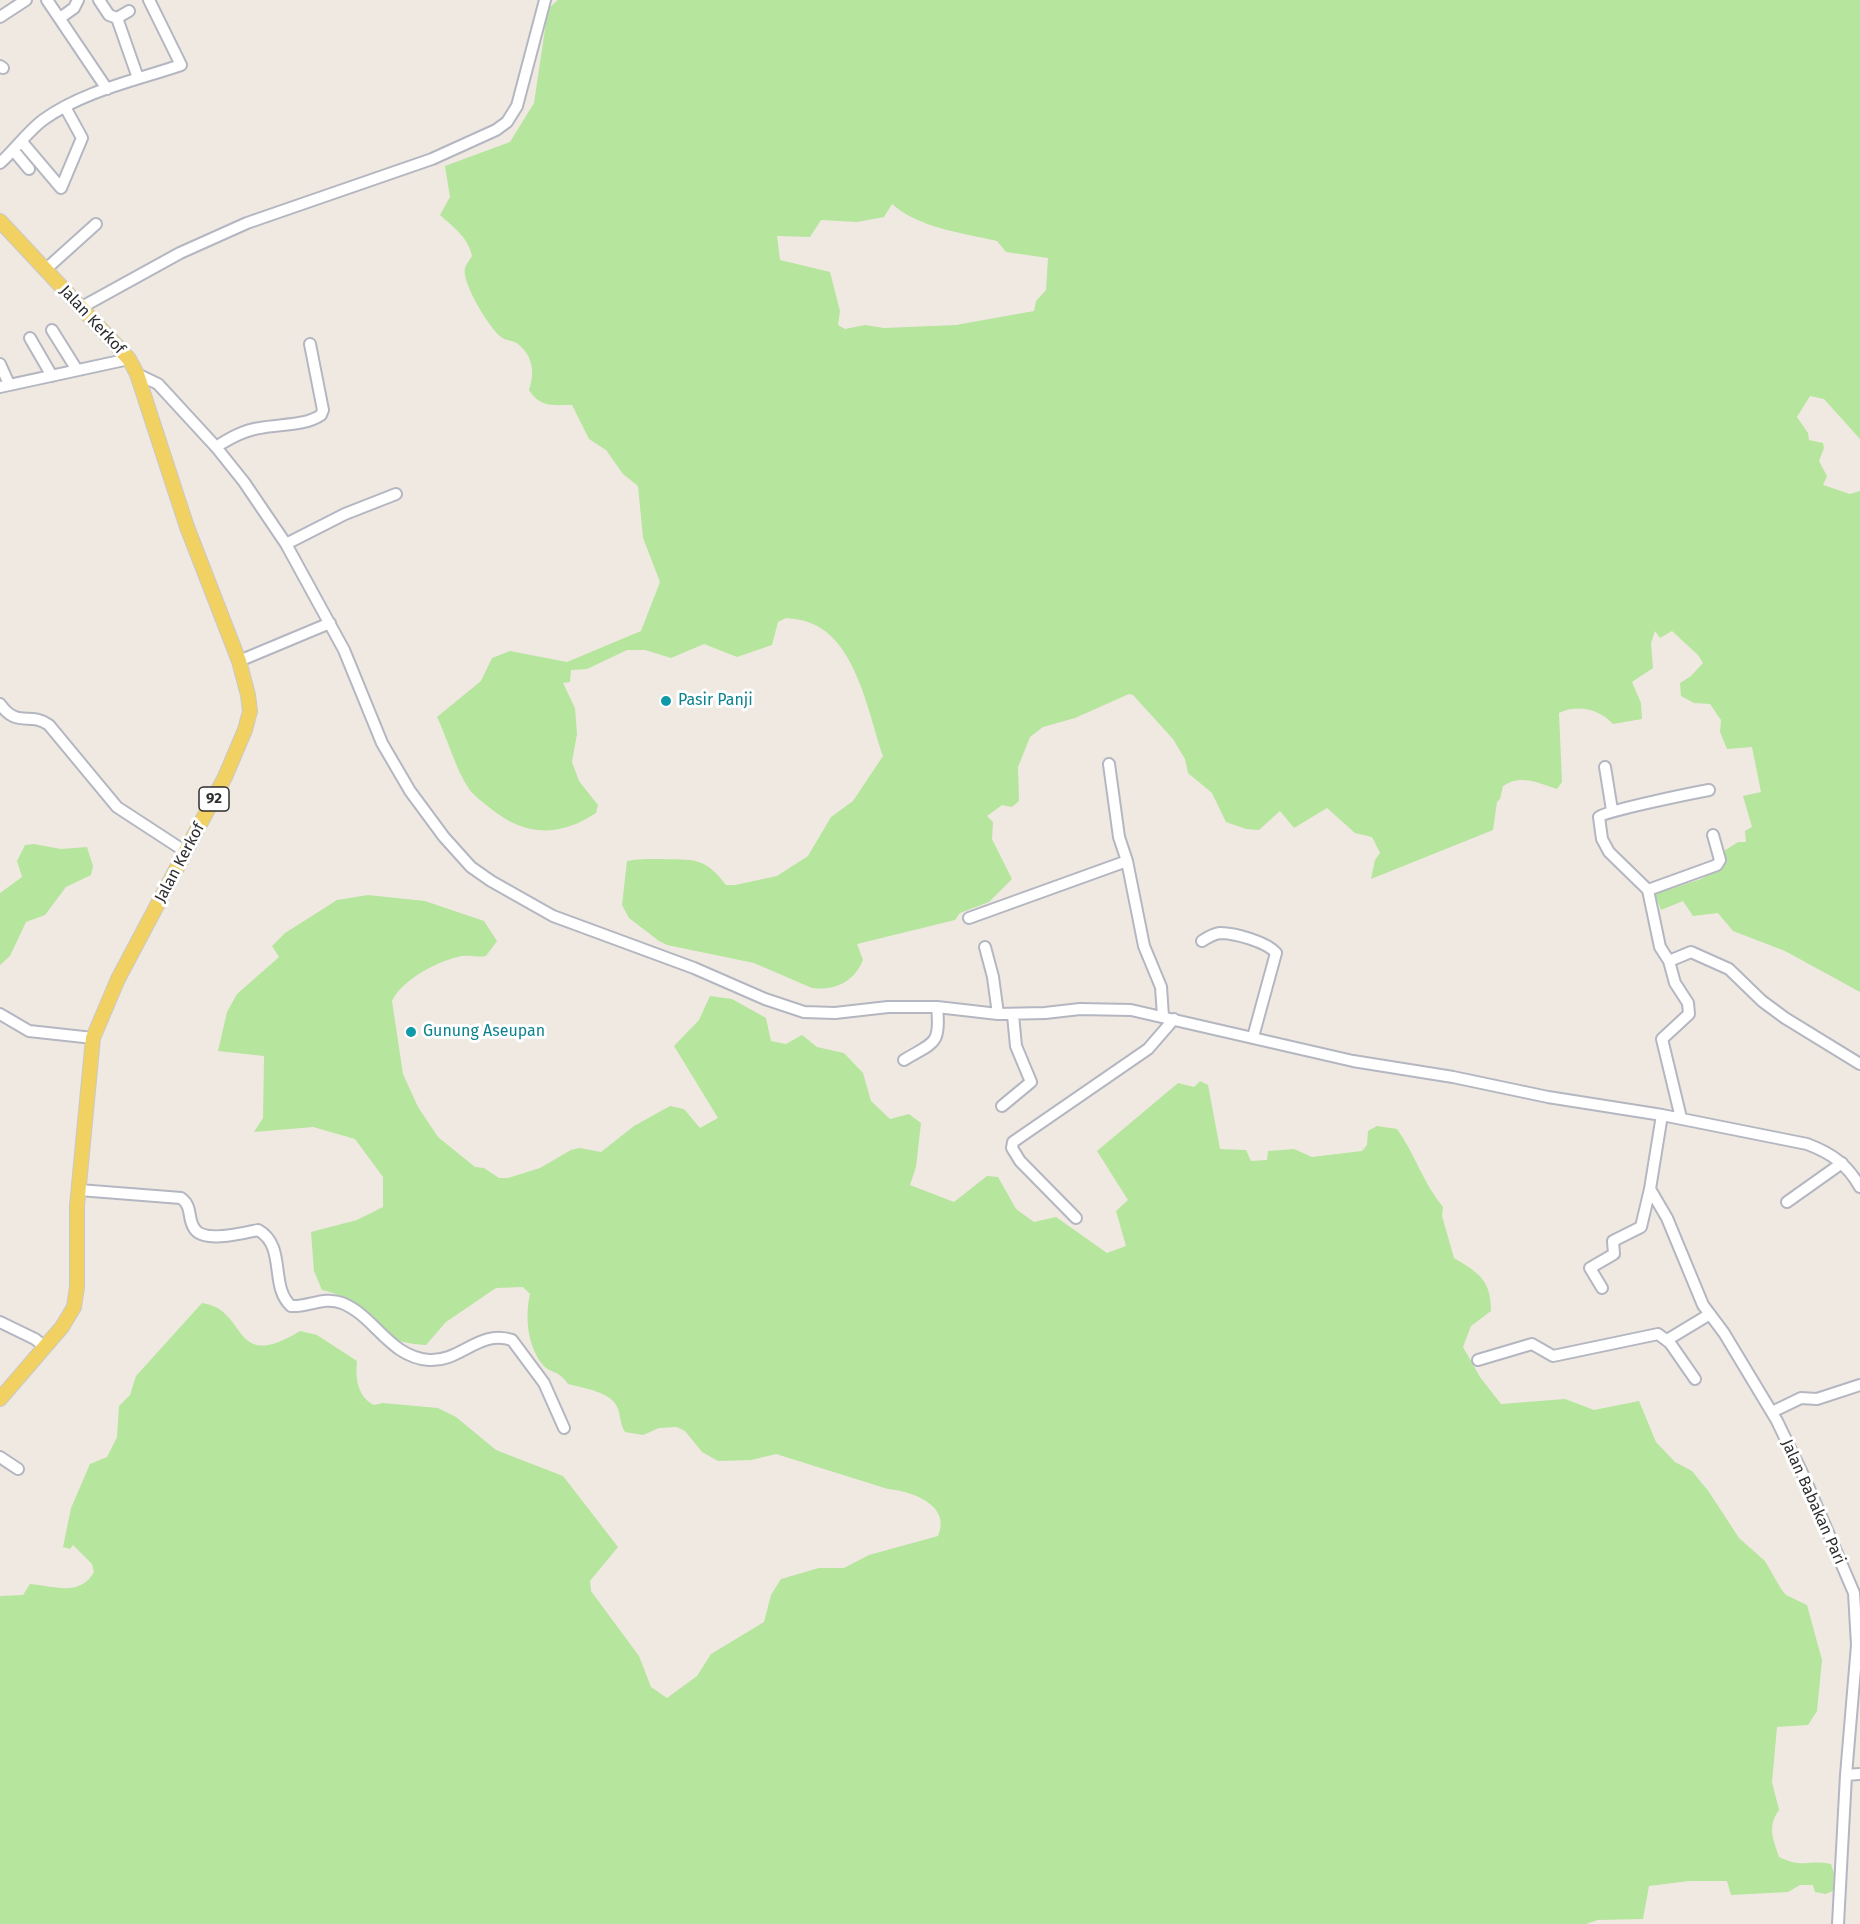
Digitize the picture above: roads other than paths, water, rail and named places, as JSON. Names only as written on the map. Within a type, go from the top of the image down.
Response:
[{"type":"main road","name":"Jalan Kerkof","points":[[0,1399],[68,1320],[76,1300],[79,1190],[93,1038],[118,979],[225,777],[245,730],[250,711],[239,661],[187,527],[137,374],[129,359],[82,307],[1,225]]},
{"type":"street","points":[[0,17],[26,0]]},
{"type":"street","points":[[47,0],[107,88]]},
{"type":"street","points":[[60,18],[74,8],[78,0]]},
{"type":"street","points":[[99,0],[108,15],[117,18],[129,11]]},
{"type":"street","points":[[0,163],[37,125],[65,107],[107,88],[181,65],[149,0]]},
{"type":"street","points":[[82,307],[180,253],[247,223],[432,159],[496,130],[507,122],[517,106],[545,0]]},
{"type":"street","points":[[117,18],[138,78]]},
{"type":"street","points":[[22,142],[61,188],[82,138],[65,107]]},
{"type":"street","points":[[14,151],[29,169]]},
{"type":"street","points":[[46,269],[96,224]]},
{"type":"street","points":[[52,330],[77,370]]},
{"type":"street","points":[[30,338],[52,376]]},
{"type":"street","points":[[216,447],[233,436],[258,428],[320,417],[323,410],[310,344]]},
{"type":"street","points":[[0,364],[5,386],[129,359]]},
{"type":"street","points":[[137,374],[158,384],[216,447],[244,482],[286,544],[330,623],[368,704],[382,743],[410,791],[455,850],[491,881],[553,916],[694,968],[788,1009],[818,1014],[888,1007],[938,1007],[1013,1015],[1080,1009],[1131,1010],[1353,1061],[1453,1077],[1548,1098],[1681,1118],[1807,1144],[1829,1153],[1842,1163],[1860,1186]]},
{"type":"street","points":[[286,544],[345,514],[396,494]]},
{"type":"street","points":[[239,661],[330,623]]},
{"type":"street","points":[[0,704],[8,715],[15,718],[43,721],[49,725],[117,807],[186,852]]},
{"type":"street","points":[[1076,1218],[1020,1161],[1012,1148],[1013,1142],[1068,1107],[1148,1049],[1168,1017],[1162,993],[1144,946],[1127,861],[1119,837],[1109,764]]},
{"type":"street","points":[[1605,767],[1612,810]]},
{"type":"street","points":[[1681,1118],[1662,1039],[1683,1020],[1690,1010],[1675,983],[1669,961],[1659,943],[1648,890],[1606,848],[1599,817],[1612,810],[1643,806],[1709,790]]},
{"type":"street","points":[[1648,890],[1717,865],[1720,860],[1713,835]]},
{"type":"street","points":[[969,918],[1127,861]]},
{"type":"street","points":[[1202,941],[1218,933],[1235,935],[1273,949],[1276,953],[1253,1037]]},
{"type":"street","points":[[985,947],[993,977],[998,1014]]},
{"type":"street","points":[[1669,961],[1691,952],[1729,969],[1762,1001],[1785,1018],[1860,1064]]},
{"type":"street","points":[[904,1060],[937,1039],[940,1030],[938,1007]]},
{"type":"street","points":[[0,1014],[29,1031],[93,1038]]},
{"type":"street","points":[[1002,1106],[1031,1082],[1016,1046],[1013,1015]]},
{"type":"street","points":[[1602,1288],[1590,1268],[1614,1254],[1613,1241],[1641,1227],[1650,1189],[1662,1115]]},
{"type":"street","points":[[1786,1202],[1842,1163]]},
{"type":"street","name":"Jalan Babakan Pari","points":[[1650,1189],[1664,1212],[1694,1286],[1772,1412],[1854,1593],[1858,1690],[1846,1774],[1838,1924]]},
{"type":"street","points":[[79,1190],[181,1198],[190,1210],[193,1227],[198,1233],[219,1237],[258,1230],[272,1241],[282,1291],[291,1306],[323,1300],[339,1302],[356,1310],[392,1347],[411,1356],[442,1360],[489,1337],[512,1340],[544,1383],[564,1428]]},
{"type":"street","points":[[1667,1340],[1710,1314]]},
{"type":"street","points":[[0,1322],[35,1339],[45,1347]]},
{"type":"street","points":[[1478,1360],[1532,1344],[1553,1356],[1652,1334],[1662,1335],[1667,1340],[1695,1380]]},
{"type":"street","points":[[1772,1412],[1801,1398],[1817,1400],[1860,1385]]},
{"type":"street","points":[[0,1457],[18,1469]]},
{"type":"street","points":[[1846,1774],[1860,1774]]},
{"type":"place","name":"Pasir Panji","points":[[666,701]]},
{"type":"place","name":"Gunung Aseupan","points":[[411,1032]]}]
